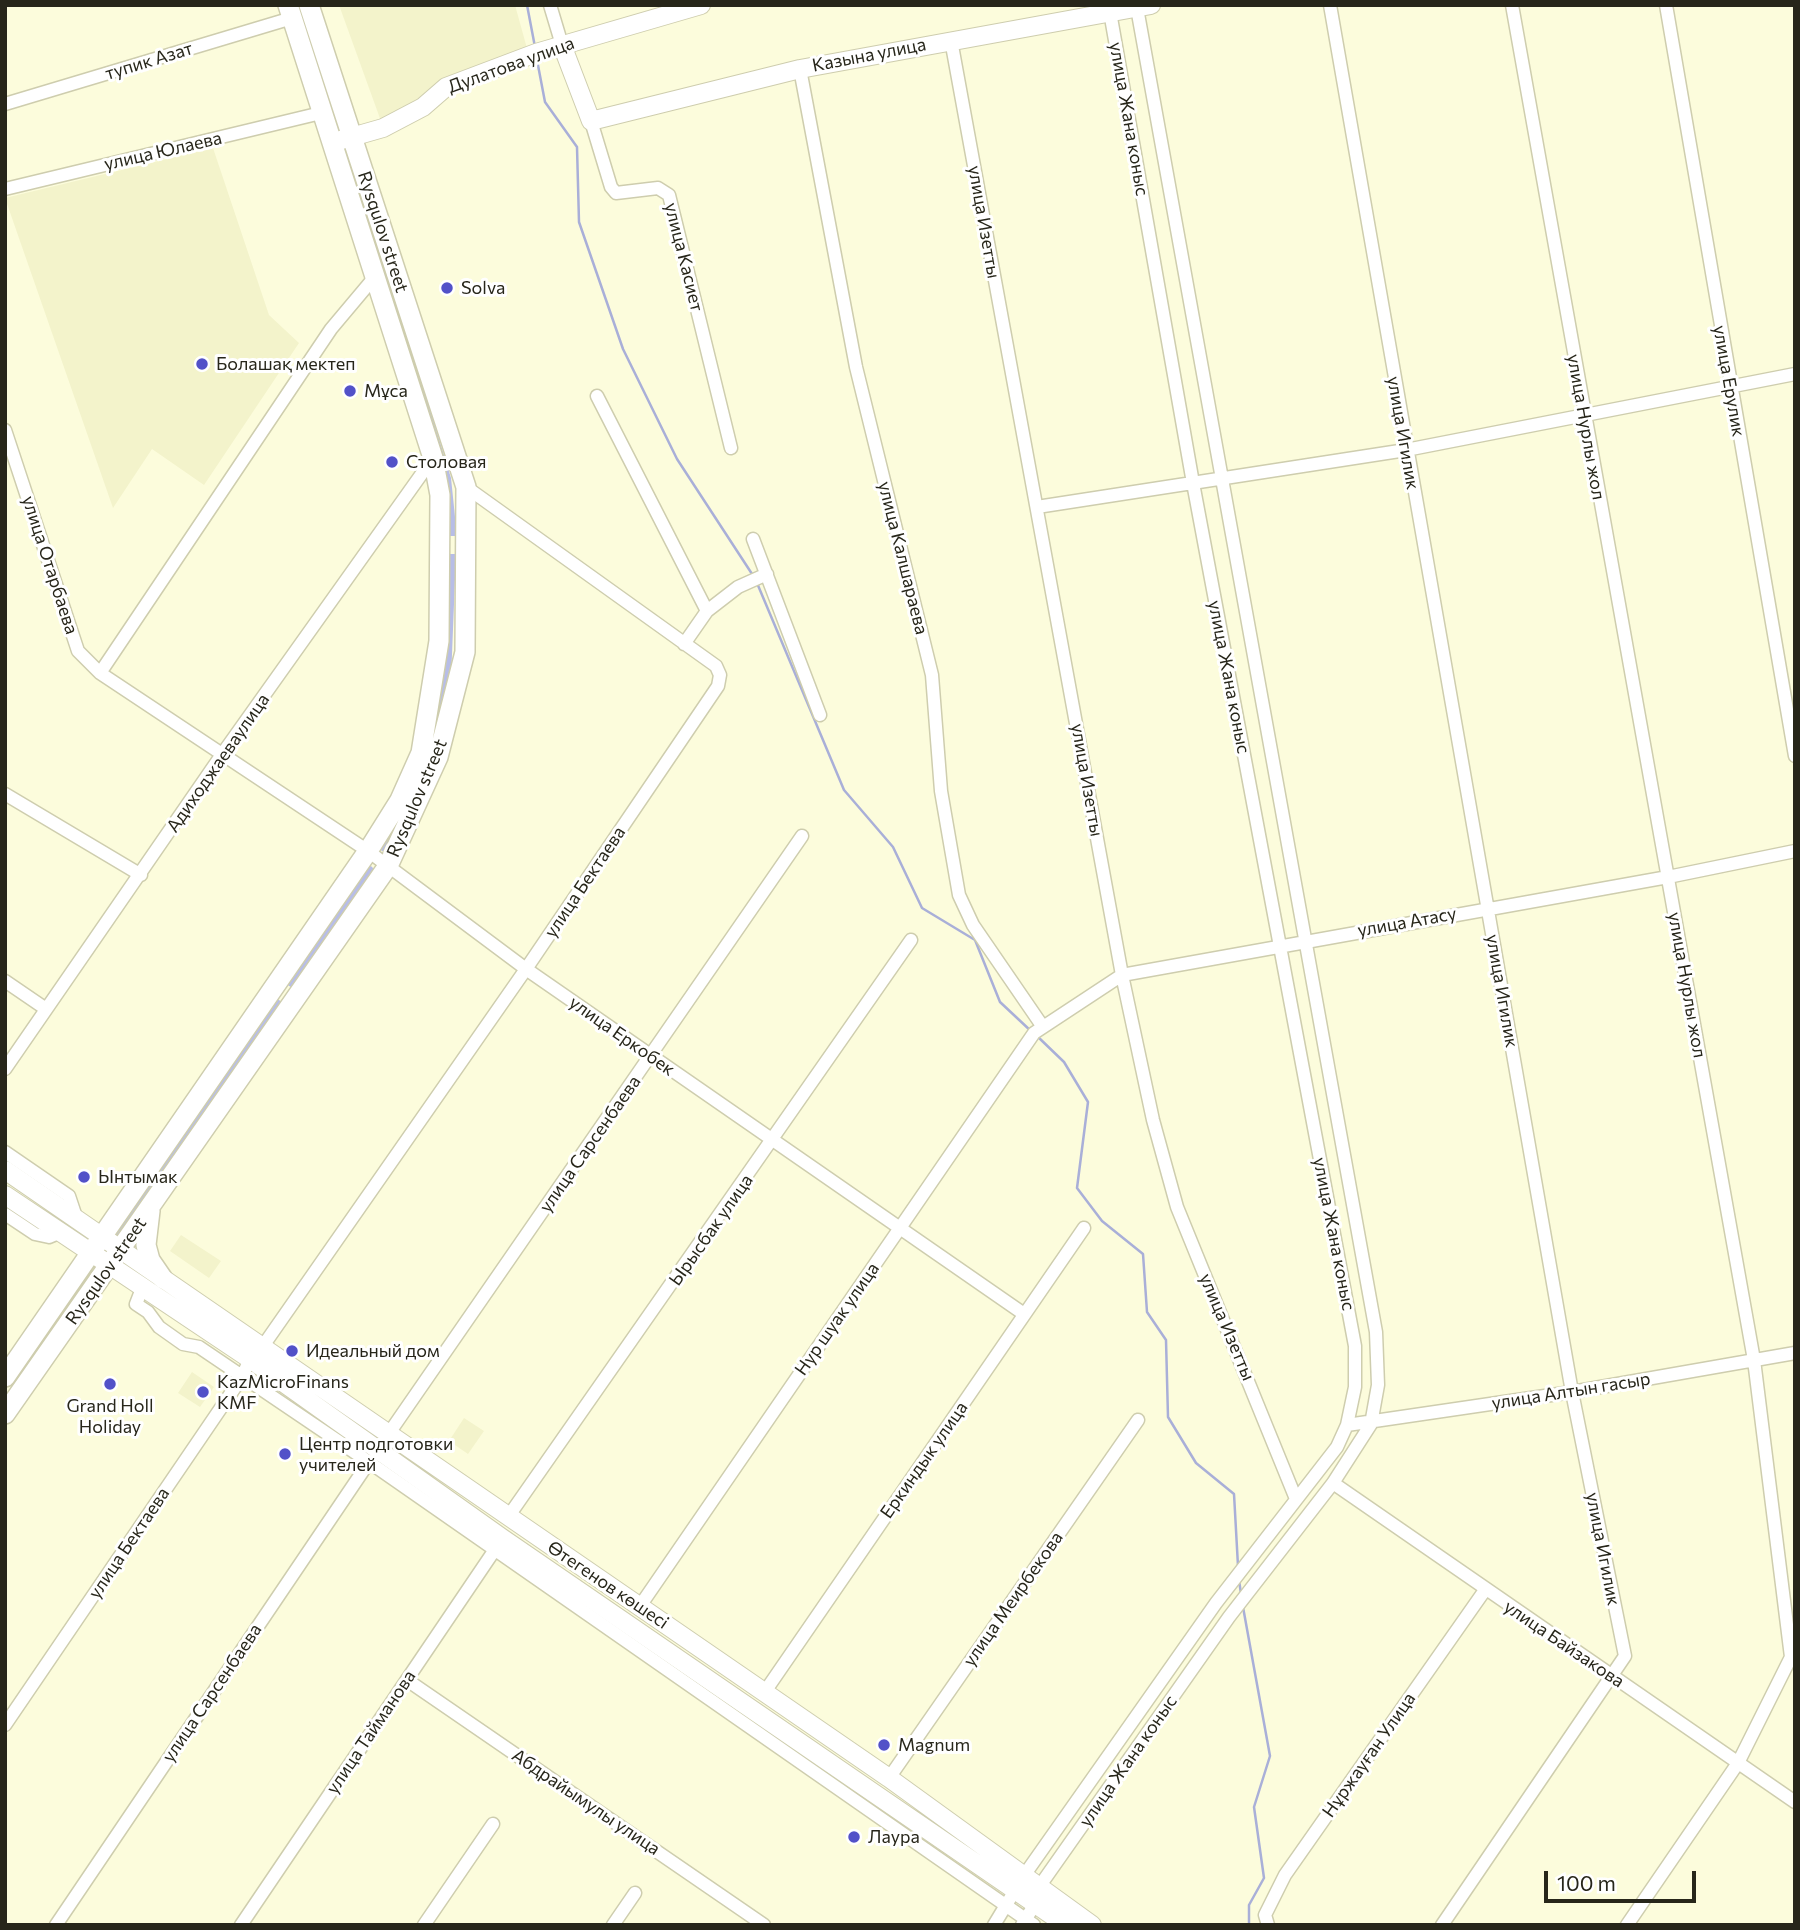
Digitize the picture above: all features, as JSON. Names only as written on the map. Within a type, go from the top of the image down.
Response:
[{"type":"main road","name":"Rysqulov street","points":[[5,1414],[388,866],[438,757],[466,652],[466,487],[309,5]]},
{"type":"main road","name":"Дулатова улица","points":[[330,142],[383,128],[423,107],[446,87],[562,45],[701,5]]},
{"type":"main road","name":"Казына улица","points":[[591,121],[800,69],[1144,6]]},
{"type":"main road","name":"Rysqulov street","points":[[5,1377],[368,851],[400,800],[421,753],[439,641],[440,495],[433,458],[373,279],[290,12]]},
{"type":"main road","points":[[562,45],[591,121]]},
{"type":"main road","points":[[440,543],[466,543]]},
{"type":"main road","points":[[276,984],[296,998]]},
{"type":"main road","points":[[5,1170],[77,1220],[97,1244],[116,1257]]},
{"type":"main road","points":[[5,1195],[61,1232],[97,1244]]},
{"type":"main road","points":[[152,1206],[146,1245],[150,1260],[163,1279]]},
{"type":"main road","name":"Өтегенов көшесі","points":[[116,1257],[163,1279],[257,1353],[373,1457],[498,1545],[521,1552],[1015,1892]]},
{"type":"main road","name":"Өтегенов көшесі","points":[[116,1257],[143,1286],[389,1433],[889,1778],[1015,1892],[1031,1912],[1066,1925]]},
{"type":"main road","name":"Өтегенов көшесі","points":[[1031,1912],[1092,1925]]},
{"type":"street","points":[[550,5],[562,45]]},
{"type":"street","name":"улица Игилик","points":[[1330,5],[1572,1392],[1625,1656],[1442,1925]]},
{"type":"street","name":"улица Нурлы жол","points":[[1511,5],[1754,1360],[1791,1657],[1738,1763],[1627,1925]]},
{"type":"street","name":"улица Ерулик","points":[[1666,5],[1795,756]]},
{"type":"street","name":"улица Жана коныс","points":[[1031,1912],[1229,1617],[1333,1483],[1371,1424],[1378,1385],[1376,1332],[1219,479],[1144,6]]},
{"type":"street","name":"тупик Азат","points":[[5,104],[290,12]]},
{"type":"street","name":"улица Жана коныс","points":[[994,1925],[1216,1603],[1337,1447],[1347,1425],[1355,1387],[1354,1341],[1193,483],[1110,12]]},
{"type":"street","name":"улица Изетты","points":[[951,40],[1122,975],[1153,1120],[1177,1207],[1296,1499]]},
{"type":"street","name":"улица Калшараева","points":[[800,69],[856,367],[932,675],[941,791],[959,895],[973,925],[1039,1030]]},
{"type":"street","name":"улица Юлаева","points":[[5,189],[321,113]]},
{"type":"street","name":"улица Касиет","points":[[591,121],[611,187],[616,193],[658,188],[669,195],[731,448]]},
{"type":"street","points":[[100,673],[331,329],[373,279]]},
{"type":"street","points":[[1037,507],[1406,450],[1795,374]]},
{"type":"street","points":[[597,396],[707,611]]},
{"type":"street","name":"улица Отарбаева","points":[[5,430],[78,651],[100,673],[223,753]]},
{"type":"street","name":"Адиходжаеваулица","points":[[5,1069],[223,753],[433,458]]},
{"type":"street","name":"улица Бектаева","points":[[5,1725],[257,1353],[526,969],[718,686],[720,675],[716,666],[466,487]]},
{"type":"street","points":[[753,539],[820,715]]},
{"type":"street","points":[[684,644],[707,611],[738,587],[767,574]]},
{"type":"street","name":"улица Еркобек","points":[[223,753],[368,851],[526,969],[1024,1314]]},
{"type":"street","points":[[5,794],[141,875]]},
{"type":"street","name":"улица Сарсенбаева","points":[[56,1925],[389,1433],[802,836]]},
{"type":"street","name":"улица Атасу","points":[[1039,1030],[1122,975],[1668,877],[1795,851]]},
{"type":"street","name":"Ырысбак улица","points":[[508,1517],[774,1140],[911,940]]},
{"type":"street","points":[[5,981],[46,1009]]},
{"type":"street","name":"Нур шуак улица","points":[[640,1606],[1039,1030]]},
{"type":"street","points":[[5,1152],[69,1196],[77,1220]]},
{"type":"street","points":[[5,1214],[35,1234],[48,1237],[61,1232]]},
{"type":"street","name":"Еркиндык улица","points":[[764,1693],[1084,1228]]},
{"type":"street","points":[[143,1286],[136,1304],[148,1312],[159,1327],[183,1344],[198,1347],[373,1457]]},
{"type":"street","points":[[1354,1341],[1376,1332]]},
{"type":"street","name":"улица Алтын гасыр","points":[[1347,1425],[1371,1424],[1572,1392],[1795,1353]]},
{"type":"street","name":"улица Меирбекова","points":[[889,1778],[1138,1420]]},
{"type":"street","name":"улица Байзакова","points":[[1333,1483],[1795,1802]]},
{"type":"street","points":[[521,1552],[532,1533]]},
{"type":"street","points":[[498,1545],[1015,1892]]},
{"type":"street","name":"улица Тайманова","points":[[241,1925],[498,1545]]},
{"type":"street","name":"Нұржауған Улица","points":[[1268,1925],[1265,1915],[1285,1875],[1485,1590]]},
{"type":"street","name":"Абдрайымулы улица","points":[[407,1679],[764,1925]]},
{"type":"street","points":[[424,1925],[493,1824]]},
{"type":"street","points":[[613,1925],[635,1893]]},
{"type":"shaded area","points":[[339,5],[515,5],[528,52],[382,124]]},
{"type":"shaded area","points":[[213,148],[269,315],[299,343],[204,485],[152,449],[113,508],[5,198]]},
{"type":"shaded area","points":[[349,148],[451,478],[457,536],[448,536],[342,151]]},
{"type":"shaded area","points":[[450,554],[456,554],[451,679],[432,756],[387,853],[378,849],[427,753],[443,680]]},
{"type":"shaded area","points":[[370,865],[376,871],[294,989],[286,984]]},
{"type":"shaded area","points":[[277,999],[286,1004],[122,1238],[113,1233]]},
{"type":"shaded area","points":[[181,1235],[221,1261],[209,1278],[170,1251]]},
{"type":"shaded area","points":[[192,1372],[214,1387],[200,1407],[178,1393]]},
{"type":"shaded area","points":[[464,1418],[484,1431],[468,1454],[449,1441]]},
{"type":"waterway","points":[[527,5],[535,47]]},
{"type":"waterway","points":[[537,60],[545,102],[577,147],[579,222],[623,349],[677,459],[754,577]]},
{"type":"waterway","points":[[757,583],[844,790],[893,847],[922,908],[975,940],[1000,1002],[1032,1032]]},
{"type":"waterway","points":[[1037,1036],[1064,1062],[1088,1102],[1077,1188],[1102,1221],[1143,1254],[1147,1312],[1166,1340],[1168,1417],[1196,1463],[1234,1494],[1238,1566]]},
{"type":"waterway","points":[[1239,1580],[1241,1594]]},
{"type":"waterway","points":[[1243,1607],[1270,1756],[1254,1807],[1264,1878],[1249,1905],[1249,1925]]},
{"type":"place","name":"Solva","points":[[447,288]]},
{"type":"place","name":"Болашақ мектеп","points":[[202,364]]},
{"type":"place","name":"Мұса","points":[[350,391]]},
{"type":"place","name":"Столовая","points":[[392,462]]},
{"type":"place","name":"Ынтымак","points":[[84,1177]]},
{"type":"place","name":"Идеальный дом","points":[[292,1351]]},
{"type":"place","name":"Grand Holl Holiday","points":[[110,1384]]},
{"type":"place","name":"KazMicroFinans KMF","points":[[203,1392]]},
{"type":"place","name":"Центр подготовки учителей","points":[[285,1454]]},
{"type":"place","name":"Magnum","points":[[884,1745]]},
{"type":"place","name":"Лаура","points":[[854,1837]]}]
